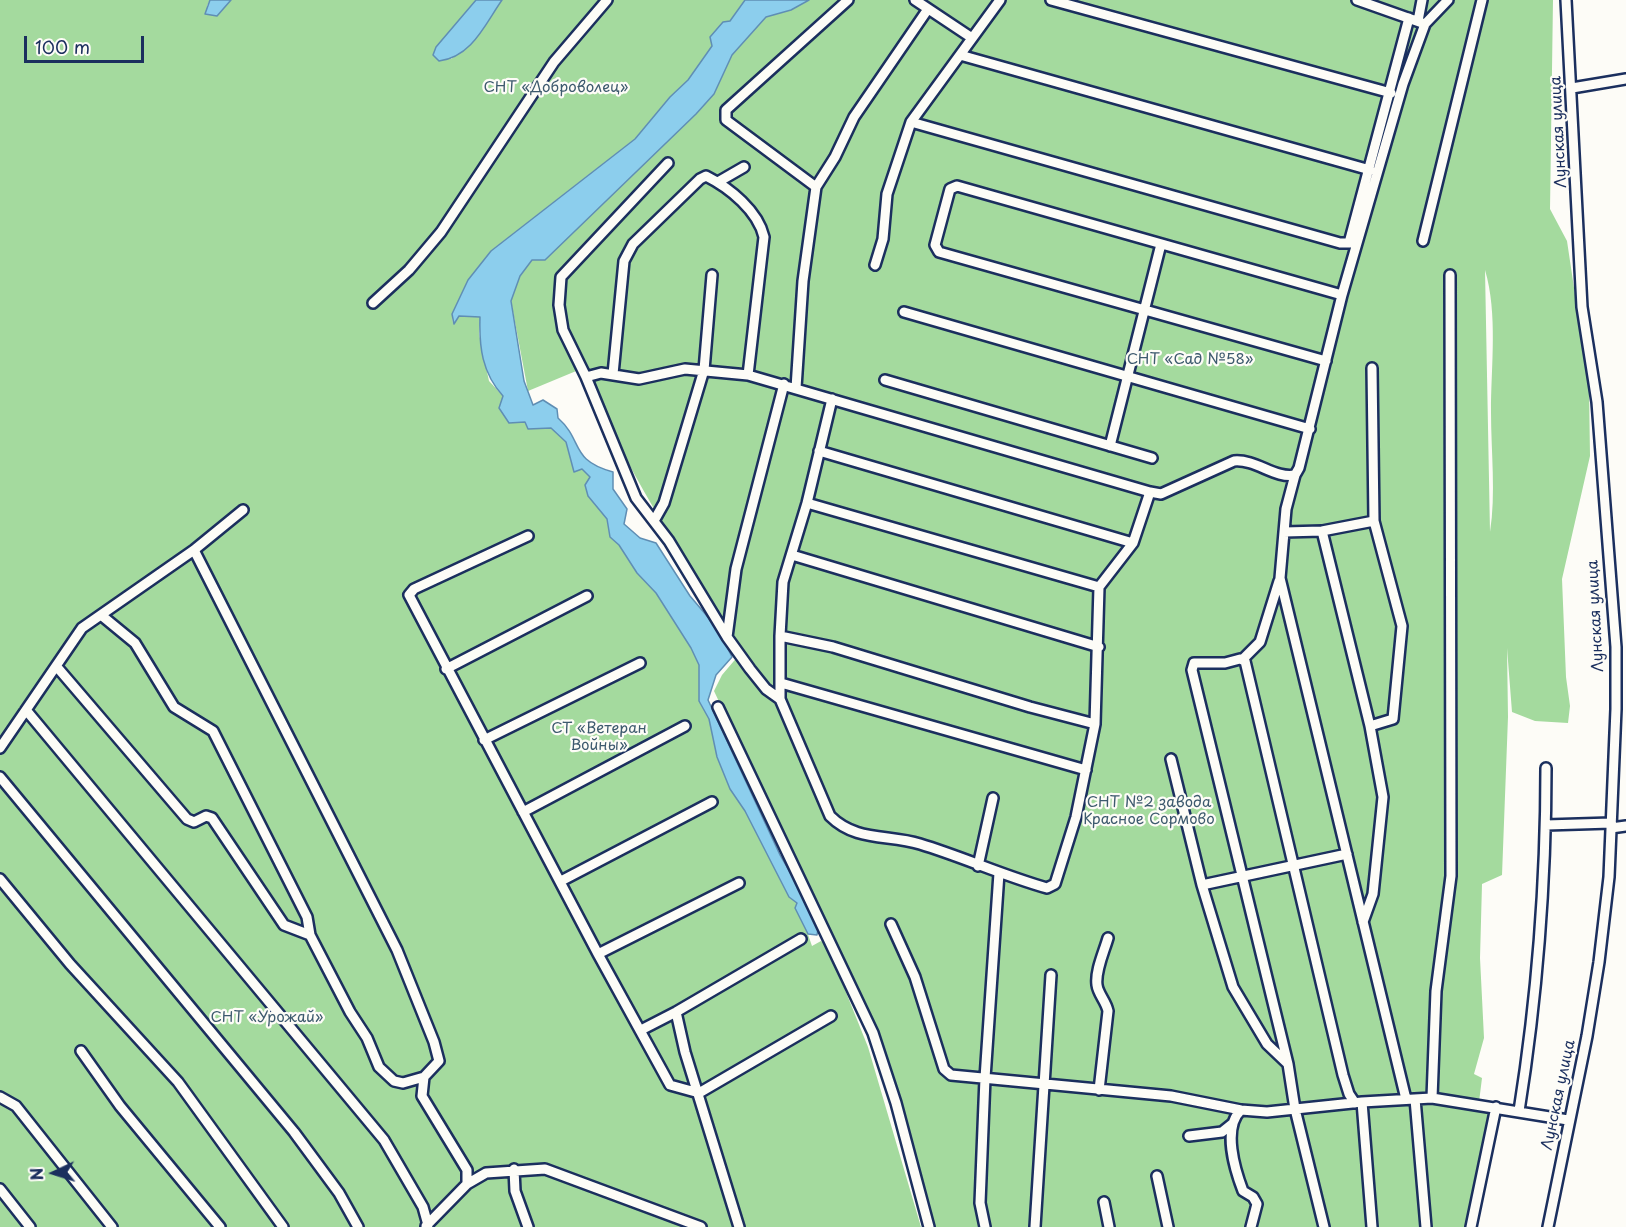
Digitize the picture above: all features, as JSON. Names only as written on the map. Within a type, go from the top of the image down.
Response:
[{"type":"street","points":[[373,303],[409,270],[441,232],[554,62],[608,0]]},
{"type":"street","points":[[816,187],[726,120],[726,110],[848,0]]},
{"type":"street","points":[[915,0],[972,38]]},
{"type":"street","points":[[875,265],[883,239],[887,194],[911,122],[1000,0]]},
{"type":"street","points":[[1051,0],[1390,93]]},
{"type":"street","points":[[1357,0],[1418,21]]},
{"type":"street","points":[[1324,1227],[1295,1108],[1288,1064],[1191,666],[1197,662],[1216,663],[1243,659],[1260,642],[1280,578],[1284,532],[1295,475],[1310,429],[1342,295],[1403,84],[1422,0]]},
{"type":"street","points":[[911,122],[1340,243],[1349,243],[1390,93],[1418,21],[1448,0]]},
{"type":"street","points":[[1423,242],[1482,0]]},
{"type":"street","name":"Лунская улица","points":[[1548,1227],[1568,1120],[1587,1036],[1610,877],[1616,647],[1597,402],[1582,307],[1566,0]]},
{"type":"street","points":[[796,388],[803,281],[816,187],[835,157],[854,117],[928,9]]},
{"type":"street","points":[[960,55],[1370,170]]},
{"type":"street","points":[[1572,88],[1626,79]]},
{"type":"street","points":[[668,163],[561,277],[559,305],[563,330],[586,377],[636,498],[655,519],[727,637],[766,689],[780,699]]},
{"type":"street","points":[[718,182],[744,167]]},
{"type":"street","points":[[613,374],[624,261],[633,244],[700,179],[706,176],[718,182],[760,221],[764,237],[748,375]]},
{"type":"street","points":[[1326,361],[939,252],[935,245],[950,189],[957,186],[1342,295]]},
{"type":"street","points":[[1110,446],[1161,244]]},
{"type":"street","points":[[655,519],[664,503],[704,370],[712,275]]},
{"type":"street","points":[[1432,1098],[1436,991],[1451,876],[1450,276]]},
{"type":"street","points":[[904,312],[1310,429]]},
{"type":"street","points":[[1370,726],[1393,719],[1402,626],[1374,521],[1372,368]]},
{"type":"street","points":[[586,377],[613,374],[639,379],[686,369],[748,375],[1161,494],[1234,461],[1247,460],[1287,476],[1295,475]]},
{"type":"street","points":[[885,380],[1152,458]]},
{"type":"street","points":[[727,637],[736,569],[784,384]]},
{"type":"street","points":[[832,399],[807,503],[783,582],[780,699],[830,816],[839,825],[855,834],[920,844],[978,866],[1047,888],[1054,884],[1076,817],[1095,724],[1099,647],[1096,611],[1099,587],[1133,543],[1150,492]]},
{"type":"street","points":[[819,451],[1133,543]]},
{"type":"street","points":[[807,503],[1099,587]]},
{"type":"street","points":[[0,748],[82,628],[194,550],[243,510]]},
{"type":"street","points":[[1284,532],[1322,531],[1374,521]]},
{"type":"street","points":[[1322,531],[1370,726],[1383,797],[1373,894],[1363,922]]},
{"type":"street","points":[[528,536],[414,589],[409,595],[446,669],[670,1085],[699,1093],[831,1016]]},
{"type":"street","points":[[101,615],[135,643],[174,707],[213,731],[307,917],[310,935],[350,1012],[368,1038],[379,1067],[394,1081],[403,1083],[424,1077],[439,1061],[434,1042],[397,951],[194,550]]},
{"type":"street","points":[[792,555],[1099,647]]},
{"type":"street","points":[[1280,578],[1363,922],[1411,1099],[1426,1227]]},
{"type":"street","points":[[446,669],[587,596]]},
{"type":"street","points":[[780,636],[833,647],[1030,707],[1095,724]]},
{"type":"street","points":[[1243,659],[1295,866],[1343,1075],[1349,1094],[1359,1102],[1372,1227]]},
{"type":"street","points":[[484,740],[640,663]]},
{"type":"street","points":[[57,667],[187,819],[194,822],[206,816],[212,818],[284,925],[310,935]]},
{"type":"street","points":[[781,683],[1086,770]]},
{"type":"street","points":[[718,706],[873,1033],[896,1103],[929,1227]]},
{"type":"street","points":[[26,710],[384,1140],[423,1207],[427,1226]]},
{"type":"street","points":[[523,812],[685,726]]},
{"type":"street","points":[[1171,759],[1202,885],[1233,987],[1267,1044],[1288,1064]]},
{"type":"street","points":[[1519,1111],[1530,1039],[1546,825],[1546,768]]},
{"type":"street","points":[[0,777],[294,1132],[339,1193],[358,1227]]},
{"type":"street","points":[[978,866],[993,798]]},
{"type":"street","points":[[561,881],[712,802]]},
{"type":"street","points":[[1546,825],[1626,826]]},
{"type":"street","points":[[1202,885],[1347,854]]},
{"type":"street","points":[[985,1227],[980,1203],[985,1078],[999,873]]},
{"type":"street","points":[[0,879],[69,964],[178,1082],[283,1227]]},
{"type":"street","points":[[598,954],[739,883]]},
{"type":"street","points":[[891,924],[915,977],[944,1069],[951,1075],[1172,1096],[1241,1110],[1267,1112],[1359,1102],[1432,1098],[1568,1120]]},
{"type":"street","points":[[1099,1090],[1108,1011],[1106,1000],[1097,986],[1097,977],[1108,938]]},
{"type":"street","points":[[641,1030],[801,939]]},
{"type":"street","points":[[1035,1227],[1051,975]]},
{"type":"street","points":[[676,1012],[685,1052],[739,1227]]},
{"type":"street","points":[[81,1051],[120,1106],[220,1227]]},
{"type":"street","points":[[424,1077],[422,1096],[467,1170],[467,1184]]},
{"type":"street","points":[[0,1097],[16,1106],[112,1227]]},
{"type":"street","points":[[1471,1227],[1496,1107]]},
{"type":"street","points":[[1188,1136],[1222,1132],[1232,1124],[1241,1110]]},
{"type":"street","points":[[1232,1124],[1237,1175],[1243,1191],[1253,1197],[1257,1204],[1251,1227]]},
{"type":"street","points":[[427,1226],[467,1184],[486,1173],[514,1169],[545,1169],[701,1227]]},
{"type":"street","points":[[514,1169],[515,1191],[528,1227]]},
{"type":"street","points":[[1157,1176],[1168,1227]]},
{"type":"street","points":[[0,1189],[30,1227]]},
{"type":"street","points":[[1104,1202],[1109,1227]]},
{"type":"green space","points":[[0,0],[210,0],[207,6],[217,16],[231,0],[476,0],[449,32],[451,59],[473,40],[502,0],[745,0],[688,80],[670,97],[635,139],[491,251],[468,280],[452,314],[453,323],[459,316],[480,317],[479,334],[489,381],[503,396],[509,423],[525,422],[528,429],[551,428],[566,442],[574,472],[582,469],[590,477],[588,496],[607,519],[610,537],[619,545],[637,573],[656,593],[691,648],[699,665],[699,701],[709,719],[717,757],[730,789],[745,811],[789,896],[797,903],[812,946],[821,941],[827,945],[868,1047],[921,1227],[0,1227]]},
{"type":"green space","name":"СНТ №2 завода Красное Сормово","points":[[809,0],[1553,0],[1550,209],[1567,241],[1589,388],[1590,456],[1562,579],[1566,677],[1570,706],[1568,723],[1535,721],[1512,712],[1507,648],[1508,717],[1502,875],[1482,884],[1480,958],[1484,1038],[1474,1074],[1482,1078],[1478,1110],[1496,1115],[1473,1227],[934,1227],[880,1043],[714,691],[722,675],[739,655],[734,639],[653,506],[615,438],[581,369],[528,391],[511,301],[520,276],[532,260],[545,259],[696,114],[714,94],[732,55],[766,17],[791,10]],"holes":[[[1485,270],[1493,322],[1491,412],[1493,488],[1490,532]]]},
{"type":"water","points":[[210,0],[231,0],[217,16],[205,14]]},
{"type":"water","points":[[476,0],[502,0],[469,46],[450,58],[439,61],[433,55],[436,47]]},
{"type":"water","points":[[745,0],[809,0],[791,10],[766,17],[732,55],[714,94],[545,260],[532,260],[520,276],[511,301],[524,381],[533,405],[543,400],[557,409],[558,418],[566,426],[583,456],[599,467],[613,472],[613,489],[627,509],[624,524],[640,538],[656,543],[690,596],[718,629],[732,657],[716,675],[708,700],[780,855],[819,923],[817,935],[808,934],[795,908],[797,903],[789,897],[745,811],[730,789],[717,757],[709,719],[699,701],[699,665],[691,648],[656,593],[637,573],[619,545],[610,537],[607,519],[588,496],[585,485],[590,477],[582,469],[574,472],[566,442],[551,428],[528,429],[525,422],[509,423],[499,408],[503,396],[490,378],[483,359],[480,317],[459,316],[454,324],[452,314],[468,280],[491,251],[635,139],[670,97],[688,80],[712,46],[710,37],[723,22],[730,21]]},
{"type":"park label","name":"СНТ «Доброволец»","points":[[556,88]]},
{"type":"park label","name":"СНТ «Сад №58»","points":[[1190,360]]},
{"type":"park label","name":"СТ «Ветеран Войны»","points":[[599,738]]},
{"type":"park label","name":"СНТ «Урожай»","points":[[267,1018]]}]
